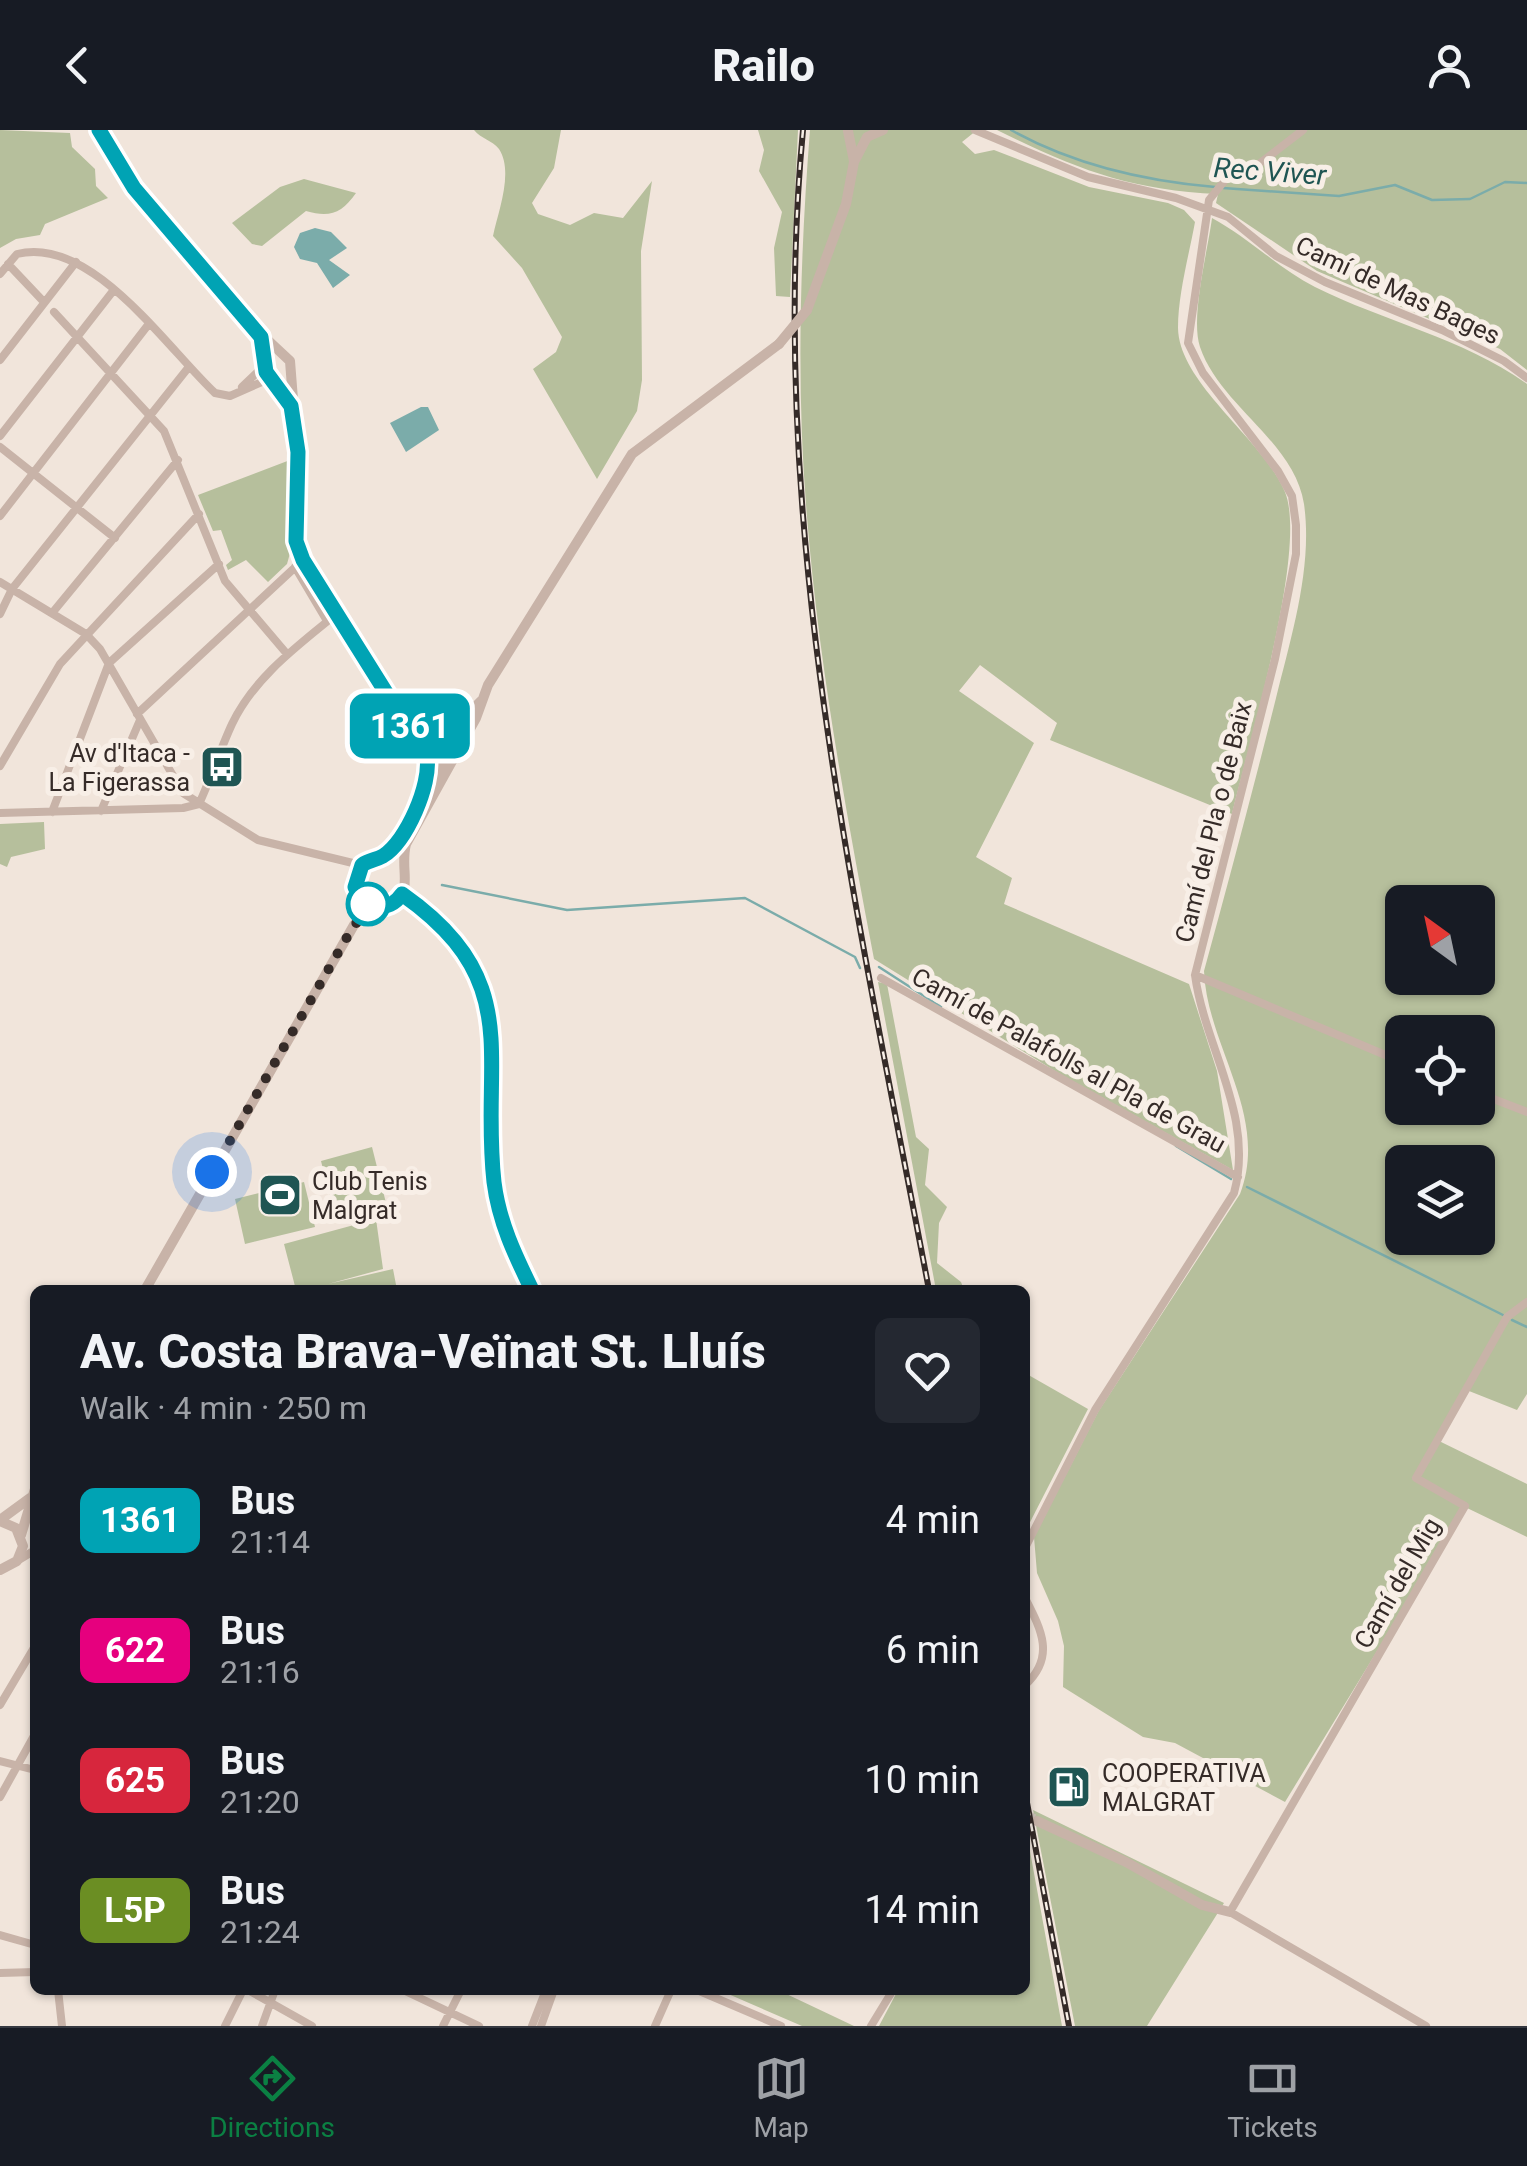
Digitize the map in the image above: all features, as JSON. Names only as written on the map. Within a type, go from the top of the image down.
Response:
[{"type":"street","points":[[99,130],[134,188],[261,337],[290,361],[298,452],[299,563],[331,618],[410,725],[427,758],[428,795]]},
{"type":"street","points":[[854,162],[848,130],[868,137]]},
{"type":"street","points":[[400,867],[406,844],[459,731],[632,454],[778,344],[808,310],[846,204],[854,162],[868,137],[882,130]]},
{"type":"street","name":"Camí de Mas Bages","points":[[976,130],[1088,177],[1208,205],[1276,256],[1325,282],[1442,330],[1527,378]]},
{"type":"street","points":[[1208,205],[1230,174],[1259,164],[1303,130]]},
{"type":"street","name":"Camí del Pla o de Baix","points":[[1030,1538],[1095,1410],[1234,1192],[1238,1177],[1238,1132],[1231,1096],[1198,998],[1196,975],[1296,554],[1292,496],[1254,436],[1203,373],[1188,343],[1208,205]]},
{"type":"street","points":[[0,274],[17,254],[32,250],[56,252],[76,262],[113,291],[215,393],[230,396],[266,363],[282,355]]},
{"type":"street","points":[[0,360],[76,262]]},
{"type":"street","points":[[8,264],[43,301]]},
{"type":"street","points":[[0,436],[113,291]]},
{"type":"street","points":[[54,312],[164,431],[225,581],[287,654]]},
{"type":"street","points":[[0,516],[148,325]]},
{"type":"street","points":[[261,337],[272,378],[291,406]]},
{"type":"street","points":[[0,614],[12,589],[188,368]]},
{"type":"street","points":[[238,390],[289,374]]},
{"type":"street","points":[[0,447],[114,538]]},
{"type":"street","points":[[53,612],[178,460]]},
{"type":"street","points":[[0,766],[60,664],[199,514]]},
{"type":"street","points":[[101,811],[139,716],[299,563]]},
{"type":"street","points":[[52,812],[108,663],[218,564]]},
{"type":"street","points":[[0,582],[86,634],[108,663],[183,793],[258,840],[337,860],[362,865],[382,857],[396,842],[474,722],[481,700]]},
{"type":"street","points":[[198,804],[233,722],[287,654],[331,618]]},
{"type":"street","points":[[444,758],[474,722]]},
{"type":"street","points":[[410,725],[431,739],[444,758]]},
{"type":"street","points":[[431,739],[449,738],[459,731]]},
{"type":"street","points":[[427,758],[444,758]]},
{"type":"street","points":[[0,813],[198,804]]},
{"type":"street","points":[[148,1285],[354,925],[375,907],[392,905],[402,894],[405,876],[400,867],[382,857]]},
{"type":"street","points":[[337,860],[356,877]]},
{"type":"street","points":[[354,925],[356,877],[362,865]]},
{"type":"street","points":[[402,894],[454,936],[484,994],[492,1033],[492,1164],[497,1204],[505,1234],[530,1285]]},
{"type":"street","points":[[358,896],[375,907]]},
{"type":"street","points":[[1196,975],[1385,1055]]},
{"type":"street","name":"Camí de Palafolls al Pla de Grau","points":[[880,978],[1238,1177]]},
{"type":"street","points":[[1495,1100],[1527,1112]]},
{"type":"street","name":"Camí del Mig","points":[[1230,1912],[1465,1506],[1416,1478],[1507,1317],[1527,1302]]},
{"type":"street","points":[[30,1496],[0,1521],[30,1540]]},
{"type":"street","points":[[16,1561],[30,1504]]},
{"type":"street","points":[[1,1570],[30,1553]]},
{"type":"street","points":[[1030,1607],[1045,1647],[1040,1667],[1030,1679]]},
{"type":"street","points":[[0,1705],[30,1654]]},
{"type":"street","points":[[0,1797],[30,1743]]},
{"type":"street","points":[[0,1761],[30,1769]]},
{"type":"street","points":[[1037,1821],[1126,1862],[1202,1904],[1230,1912],[1426,2026]]},
{"type":"street","points":[[0,1935],[30,1944]]},
{"type":"street","points":[[0,1973],[30,1972]]},
{"type":"street","points":[[59,1995],[62,2026]]},
{"type":"street","points":[[225,2026],[243,1995]]},
{"type":"street","points":[[254,1995],[312,2026]]},
{"type":"street","points":[[262,2026],[272,1995]]},
{"type":"street","points":[[413,1995],[479,2026]]},
{"type":"street","points":[[443,2026],[459,1995]]},
{"type":"street","points":[[532,2026],[544,1995]]},
{"type":"street","points":[[540,2026],[552,1995]]},
{"type":"street","points":[[655,2026],[669,1995]]},
{"type":"street","points":[[709,1995],[781,2026]]},
{"type":"street","points":[[872,2026],[889,1995]]},
{"type":"green space","points":[[0,130],[70,133],[72,147],[95,169],[96,186],[108,198],[45,224],[40,235],[16,239],[0,248]]},
{"type":"green space","points":[[474,130],[561,130],[554,168],[532,203],[538,214],[570,225],[594,213],[623,218],[652,181],[641,251],[642,380],[637,411],[597,479],[533,369],[556,352],[562,337],[522,268],[493,236],[505,169],[499,149]]},
{"type":"green space","points":[[758,130],[798,130],[790,297],[776,296],[774,248],[782,212],[759,171],[764,150]]},
{"type":"green space","points":[[810,130],[977,130],[962,142],[975,154],[994,150],[1089,187],[1168,203],[1184,210],[1195,222],[1180,302],[1178,328],[1182,349],[1206,391],[1274,472],[1285,492],[1290,519],[1283,601],[1232,814],[1050,740],[1057,723],[980,665],[959,691],[1034,743],[976,857],[1012,878],[1004,904],[1189,984],[1217,1071],[1233,1170],[1063,1076],[874,959],[826,684],[807,517],[801,323]]},
{"type":"green space","points":[[997,130],[1527,130],[1527,370],[1500,349],[1317,271],[1216,203],[1218,194],[1157,188],[1104,175]]},
{"type":"green space","points":[[304,179],[356,193],[335,212],[306,211],[262,246],[252,244],[232,223],[280,187]]},
{"type":"green space","points":[[1212,218],[1315,287],[1477,354],[1527,384],[1527,1394],[1517,1410],[1469,1391],[1437,1440],[1527,1484],[1527,1537],[1465,1507],[1285,1802],[1175,1743],[1143,1737],[1063,1687],[1064,1646],[1058,1621],[1037,1573],[1034,1537],[1098,1412],[1240,1194],[1247,1165],[1243,1109],[1215,1027],[1204,971],[1294,626],[1306,528],[1304,504],[1286,461],[1223,388],[1200,347],[1198,301]]},
{"type":"green space","points":[[290,460],[292,546],[287,564],[268,582],[246,560],[228,570],[226,565],[232,560],[221,530],[213,531],[198,495]]},
{"type":"green space","points":[[44,822],[45,849],[11,857],[7,867],[0,864],[0,824]]},
{"type":"green space","points":[[878,982],[887,984],[916,1137],[929,1149],[925,1185],[947,1207],[939,1223],[937,1263],[962,1285],[935,1285]]},
{"type":"green space","points":[[372,1147],[387,1207],[336,1221],[321,1161]]},
{"type":"green space","points":[[304,1182],[315,1227],[245,1244],[235,1199]]},
{"type":"green space","points":[[376,1219],[383,1269],[328,1284],[393,1269],[396,1285],[295,1285],[284,1244]]},
{"type":"green space","points":[[1030,1376],[1088,1409],[1030,1522]]},
{"type":"green space","points":[[1033,1810],[1224,1903],[1147,2026],[1075,2026]]},
{"type":"green space","points":[[1030,1851],[1062,2026],[879,2026],[895,1995],[1030,1995]]},
{"type":"green space","points":[[731,1995],[789,1995],[854,2026],[802,2026]]},
{"type":"water","points":[[315,228],[331,232],[347,248],[329,260],[350,275],[333,288],[317,263],[300,259],[294,247],[300,233]]},
{"type":"water","points":[[428,407],[439,430],[406,452],[390,423]]},
{"type":"waterway","name":"Rec Viver","points":[[1011,130],[1059,153],[1110,169],[1215,187]]},
{"type":"waterway","name":"Rec Viver","points":[[1223,188],[1339,196],[1395,185],[1432,200],[1470,199],[1505,182],[1527,183]]},
{"type":"waterway","points":[[442,885],[567,910],[745,898],[855,957],[860,968]]},
{"type":"waterway","points":[[879,967],[941,1007]]},
{"type":"waterway","points":[[1176,1146],[1231,1179]]},
{"type":"waterway","points":[[1247,1187],[1505,1316]]},
{"type":"waterway","points":[[1512,1320],[1527,1327]]},
{"type":"tunnel","points":[[1030,1817],[1037,1821]]},
{"type":"railway","points":[[803,130],[795,276],[797,423],[808,568],[825,714],[848,859],[928,1285]]},
{"type":"railway","points":[[1030,1819],[1069,2026]]},
{"type":"bus line","name":"1361","points":[[99,130],[134,188],[168,232],[261,337],[266,372],[291,406],[298,452],[296,541],[303,560],[334,616],[410,725],[427,758],[426,789],[396,842],[382,857],[362,865],[355,887],[358,896],[375,907],[392,905],[402,894],[436,918],[461,945],[477,974],[492,1033],[492,1164],[497,1204],[505,1234],[530,1285]]},
{"type":"place","name":"Av d'Itaca - La Figerassa","points":[[222,767]]},
{"type":"place","name":"Club Tenis Malgrat","points":[[280,1195]]},
{"type":"place","name":"COOPERATIVA MALGRAT","points":[[1069,1787]]},
{"type":"route","points":[[212,1172],[354,925],[375,907],[368,904]]}]
